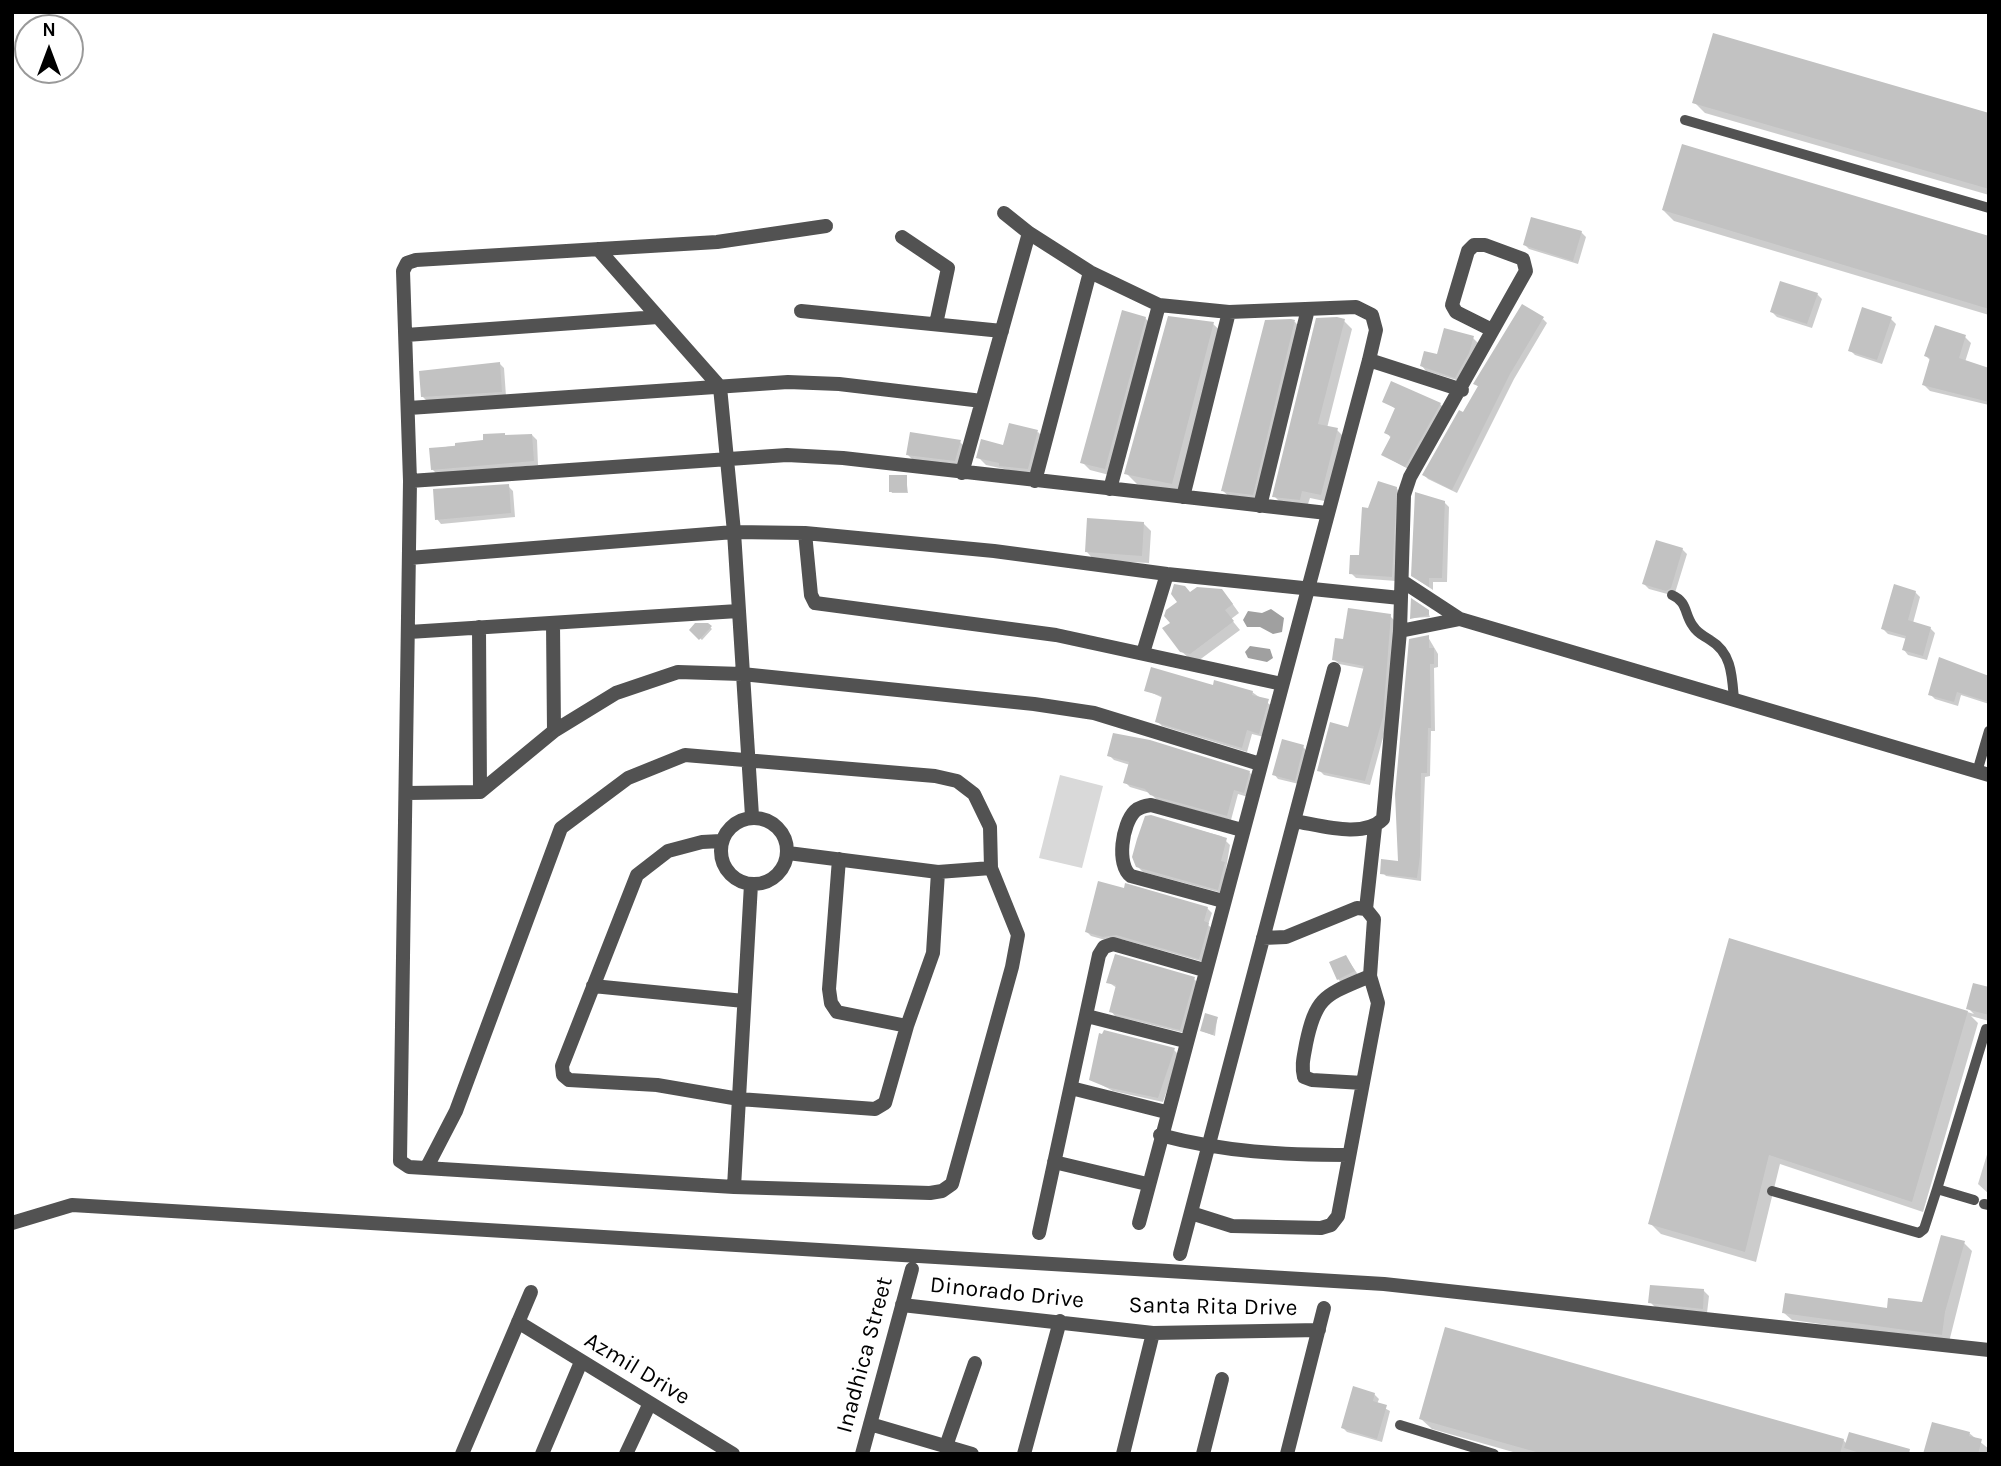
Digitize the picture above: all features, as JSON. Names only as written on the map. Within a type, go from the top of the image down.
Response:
[{"type":"street","points":[[1003,214],[1090,272],[1159,305],[1228,312],[1356,307],[1372,315],[1376,330],[1166,1112],[1139,1223]]},
{"type":"street","points":[[427,1167],[456,1111],[561,828],[628,778],[685,755],[747,758],[935,776],[957,781],[974,794],[990,827],[991,868],[1018,935],[1012,967],[952,1184],[942,1191],[930,1193],[734,1187],[410,1167],[400,1161],[410,558],[410,408],[403,271],[407,263],[717,242],[826,226]]},
{"type":"street","points":[[962,472],[1029,233]]},
{"type":"street","points":[[902,237],[948,268],[936,324]]},
{"type":"street","points":[[1294,821],[1363,830],[1375,827],[1383,818],[1400,631],[1404,495],[1410,477],[1462,390],[1527,265],[1523,259],[1474,245],[1468,251],[1452,305],[1456,312],[1492,330]]},
{"type":"street","points":[[598,249],[720,387],[734,532],[752,816]]},
{"type":"street","points":[[1035,481],[1090,272]]},
{"type":"street","points":[[1110,489],[1159,305]]},
{"type":"street","points":[[1260,506],[1308,309]]},
{"type":"street","points":[[801,311],[1002,331]]},
{"type":"street","points":[[1183,497],[1228,312]]},
{"type":"street","points":[[406,335],[658,317]]},
{"type":"street","points":[[1369,360],[1462,390]]},
{"type":"street","points":[[410,408],[788,382],[839,384],[982,401]]},
{"type":"street","points":[[410,481],[787,455],[1327,513]]},
{"type":"street","points":[[410,558],[734,532],[805,533],[994,551],[1167,574],[1400,598]]},
{"type":"street","points":[[805,533],[811,595],[815,603],[1056,635],[1282,684]]},
{"type":"street","points":[[1143,653],[1167,574]]},
{"type":"street","points":[[1402,581],[1460,619],[1983,773]]},
{"type":"street","points":[[409,632],[738,611]]},
{"type":"street","points":[[1400,631],[1460,619]]},
{"type":"street","points":[[553,622],[554,731]]},
{"type":"street","points":[[479,627],[480,792]]},
{"type":"street","points":[[1180,1254],[1334,668]]},
{"type":"street","points":[[407,793],[480,792],[554,731],[616,693],[678,672],[741,674],[1034,704],[1094,713],[1260,764]]},
{"type":"street","points":[[1223,901],[1131,876],[1124,870],[1122,862],[1129,819],[1137,808],[1151,805],[1242,830]]},
{"type":"street","points":[[752,816],[770,821],[784,834],[788,853],[782,870],[768,881],[751,884],[737,880],[726,870],[720,856],[720,841],[732,824],[752,816]]},
{"type":"street","points":[[1191,1213],[1232,1226],[1321,1228],[1331,1225],[1338,1216],[1378,1003],[1370,976],[1374,919],[1366,909],[1375,827]]},
{"type":"street","points":[[720,841],[702,842],[668,851],[636,875],[562,1066],[563,1075],[569,1080],[657,1085],[739,1099],[876,1109],[885,1103],[906,1026],[933,953],[938,872]]},
{"type":"street","points":[[788,853],[938,872],[991,868]]},
{"type":"street","points":[[839,859],[829,989],[831,1003],[837,1012],[906,1026]]},
{"type":"street","points":[[734,1187],[751,884]]},
{"type":"street","points":[[1264,938],[1286,936],[1357,908],[1366,909]]},
{"type":"street","points":[[1039,1233],[1099,955],[1104,947],[1113,944],[1204,970]]},
{"type":"street","points":[[1363,1083],[1312,1080],[1304,1077],[1301,1068],[1313,1012],[1324,998],[1370,976]]},
{"type":"street","points":[[593,986],[744,1001]]},
{"type":"street","points":[[1087,1016],[1185,1041]]},
{"type":"street","points":[[1071,1088],[1166,1112]]},
{"type":"street","points":[[1160,1135],[1208,1147],[1272,1155],[1349,1155]]},
{"type":"street","points":[[1054,1162],[1147,1184]]},
{"type":"street","points":[[12,1223],[72,1205],[1384,1284],[1989,1350]]},
{"type":"street","name":"Inadhica Street","points":[[862,1454],[912,1269]]},
{"type":"street","points":[[462,1454],[531,1292]]},
{"type":"street","name":"Dinorado Drive","points":[[902,1305],[1107,1327]]},
{"type":"street","points":[[1287,1454],[1324,1308]]},
{"type":"street","points":[[1024,1454],[1060,1321]]},
{"type":"street","name":"Azmil Drive","points":[[518,1322],[733,1454]]},
{"type":"street","name":"Santa Rita Drive","points":[[1107,1327],[1153,1333],[1319,1330]]},
{"type":"street","points":[[1123,1454],[1153,1333]]},
{"type":"street","points":[[542,1454],[581,1362]]},
{"type":"street","points":[[946,1446],[975,1363]]},
{"type":"street","points":[[1203,1454],[1222,1379]]},
{"type":"street","points":[[626,1454],[650,1403]]},
{"type":"street","points":[[870,1424],[972,1454]]},
{"type":"lane","points":[[1685,120],[1989,208]]},
{"type":"lane","points":[[1672,595],[1685,605],[1690,623],[1699,635],[1725,653],[1731,670],[1734,700]]},
{"type":"lane","points":[[1983,773],[1989,731]]},
{"type":"lane","points":[[1772,1191],[1919,1233],[1924,1229],[1986,1030]]},
{"type":"lane","points":[[1937,1189],[1982,1203]]},
{"type":"lane","points":[[1399,1425],[1466,1450],[1494,1454]]},
{"type":"shaded area","points":[[1271,609],[1284,618],[1282,632],[1273,634],[1260,627],[1247,627],[1243,620],[1248,611],[1262,613]]},
{"type":"shaded area","points":[[1250,646],[1270,649],[1273,658],[1267,662],[1248,658],[1245,652]]},
{"type":"shaded area","points":[[1060,775],[1103,786],[1082,868],[1039,858]]},
{"type":"building","points":[[1713,33],[1989,113],[1989,189],[1692,103]]},
{"type":"building","points":[[1682,144],[1989,236],[1989,309],[1662,210]]},
{"type":"building","points":[[1531,217],[1582,231],[1573,261],[1523,245]]},
{"type":"building","points":[[1780,281],[1818,293],[1807,324],[1770,312]]},
{"type":"building","points":[[1522,304],[1544,317],[1510,374],[1452,490],[1422,475],[1459,410],[1463,412],[1478,386],[1473,384]]},
{"type":"building","points":[[1862,307],[1892,317],[1877,360],[1848,351]]},
{"type":"building","points":[[1122,310],[1146,317],[1105,469],[1080,463]]},
{"type":"building","points":[[1168,316],[1214,322],[1172,484],[1124,474]]},
{"type":"building","points":[[1316,318],[1345,319],[1318,424],[1338,428],[1321,495],[1302,491],[1300,500],[1272,497]]},
{"type":"building","points":[[1265,320],[1295,320],[1253,495],[1221,491]]},
{"type":"building","points":[[1935,325],[1966,335],[1959,358],[1989,368],[1989,402],[1922,385],[1930,358],[1924,356]]},
{"type":"building","points":[[1444,328],[1474,336],[1469,353],[1455,378],[1420,366],[1424,351],[1437,354]]},
{"type":"building","points":[[500,362],[502,392],[421,397],[419,371]]},
{"type":"building","points":[[1391,381],[1441,403],[1405,467],[1381,455],[1391,436],[1384,433],[1395,408],[1382,402]]},
{"type":"building","points":[[1009,423],[1038,430],[1028,469],[999,466],[999,463],[976,458],[981,439],[1003,445]]},
{"type":"building","points":[[910,432],[961,440],[955,461],[906,455]]},
{"type":"building","points":[[483,434],[532,434],[534,461],[431,470],[429,448],[483,440]]},
{"type":"building","points":[[889,475],[907,475],[907,492],[889,492]]},
{"type":"building","points":[[1378,481],[1397,487],[1392,577],[1349,574],[1350,555],[1359,555],[1362,507],[1368,508]]},
{"type":"building","points":[[509,484],[511,513],[435,520],[433,489]]},
{"type":"building","points":[[1415,492],[1445,501],[1442,578],[1429,578],[1429,587],[1411,576]]},
{"type":"building","points":[[1087,518],[1144,522],[1142,556],[1085,552]]},
{"type":"building","points":[[1656,540],[1683,548],[1671,588],[1666,591],[1642,584]]},
{"type":"building","points":[[1174,584],[1185,586],[1190,592],[1197,587],[1222,589],[1233,604],[1225,610],[1234,621],[1190,654],[1180,652],[1162,628],[1170,623],[1164,616],[1166,610],[1177,602],[1171,594]]},
{"type":"building","points":[[1894,584],[1916,591],[1908,620],[1931,627],[1923,656],[1902,650],[1906,636],[1881,629]]},
{"type":"building","points":[[1411,598],[1429,610],[1429,615],[1410,619]]},
{"type":"building","points":[[1348,608],[1391,614],[1383,717],[1365,781],[1317,771],[1330,722],[1348,727],[1364,666],[1332,660],[1335,638],[1343,639]]},
{"type":"building","points":[[695,623],[708,623],[712,626],[699,640],[689,630]]},
{"type":"building","points":[[1429,635],[1429,648],[1434,648],[1434,664],[1430,664],[1431,728],[1428,728],[1427,773],[1421,773],[1420,856],[1417,878],[1380,874],[1381,859],[1398,861],[1395,794],[1409,639]]},
{"type":"building","points":[[1939,657],[1989,676],[1989,702],[1957,692],[1954,702],[1928,695]]},
{"type":"building","points":[[1151,667],[1213,685],[1214,680],[1253,691],[1252,695],[1269,699],[1259,734],[1247,730],[1242,748],[1155,722],[1162,696],[1144,691]]},
{"type":"building","points":[[1113,733],[1150,740],[1250,771],[1244,793],[1234,790],[1227,816],[1150,795],[1145,789],[1123,783],[1129,762],[1107,756]]},
{"type":"building","points":[[1282,739],[1304,745],[1295,781],[1272,775]]},
{"type":"building","points":[[1151,815],[1227,838],[1221,861],[1225,862],[1218,890],[1136,867],[1132,857],[1137,839],[1145,816]]},
{"type":"building","points":[[1098,881],[1124,888],[1125,883],[1208,907],[1204,921],[1209,923],[1199,959],[1116,935],[1103,937],[1085,932]]},
{"type":"building","points":[[1729,938],[1968,1011],[1912,1202],[1769,1155],[1745,1252],[1648,1224]]},
{"type":"building","points":[[1115,954],[1195,977],[1180,1030],[1109,1012],[1116,985],[1106,983]]},
{"type":"building","points":[[1346,955],[1355,971],[1337,980],[1329,962]]},
{"type":"building","points":[[1973,983],[1989,987],[1989,1015],[1966,1009]]},
{"type":"building","points":[[1205,1013],[1218,1017],[1213,1035],[1200,1031]]},
{"type":"building","points":[[1104,1030],[1175,1048],[1158,1098],[1106,1087],[1089,1080],[1099,1033],[1102,1034]]},
{"type":"building","points":[[1941,1235],[1965,1241],[1945,1312],[1942,1335],[1782,1313],[1785,1293],[1887,1308],[1888,1298],[1922,1302]]},
{"type":"building","points":[[1650,1285],[1704,1289],[1703,1309],[1648,1303]]},
{"type":"building","points":[[1445,1327],[1844,1439],[1840,1454],[1543,1454],[1419,1419]]},
{"type":"building","points":[[1353,1386],[1375,1393],[1373,1401],[1387,1405],[1377,1439],[1341,1428]]},
{"type":"building","points":[[1932,1422],[1970,1432],[1969,1436],[1982,1439],[1978,1454],[1923,1454]]},
{"type":"building","points":[[1849,1432],[1910,1449],[1909,1454],[1863,1454],[1844,1448]]}]
